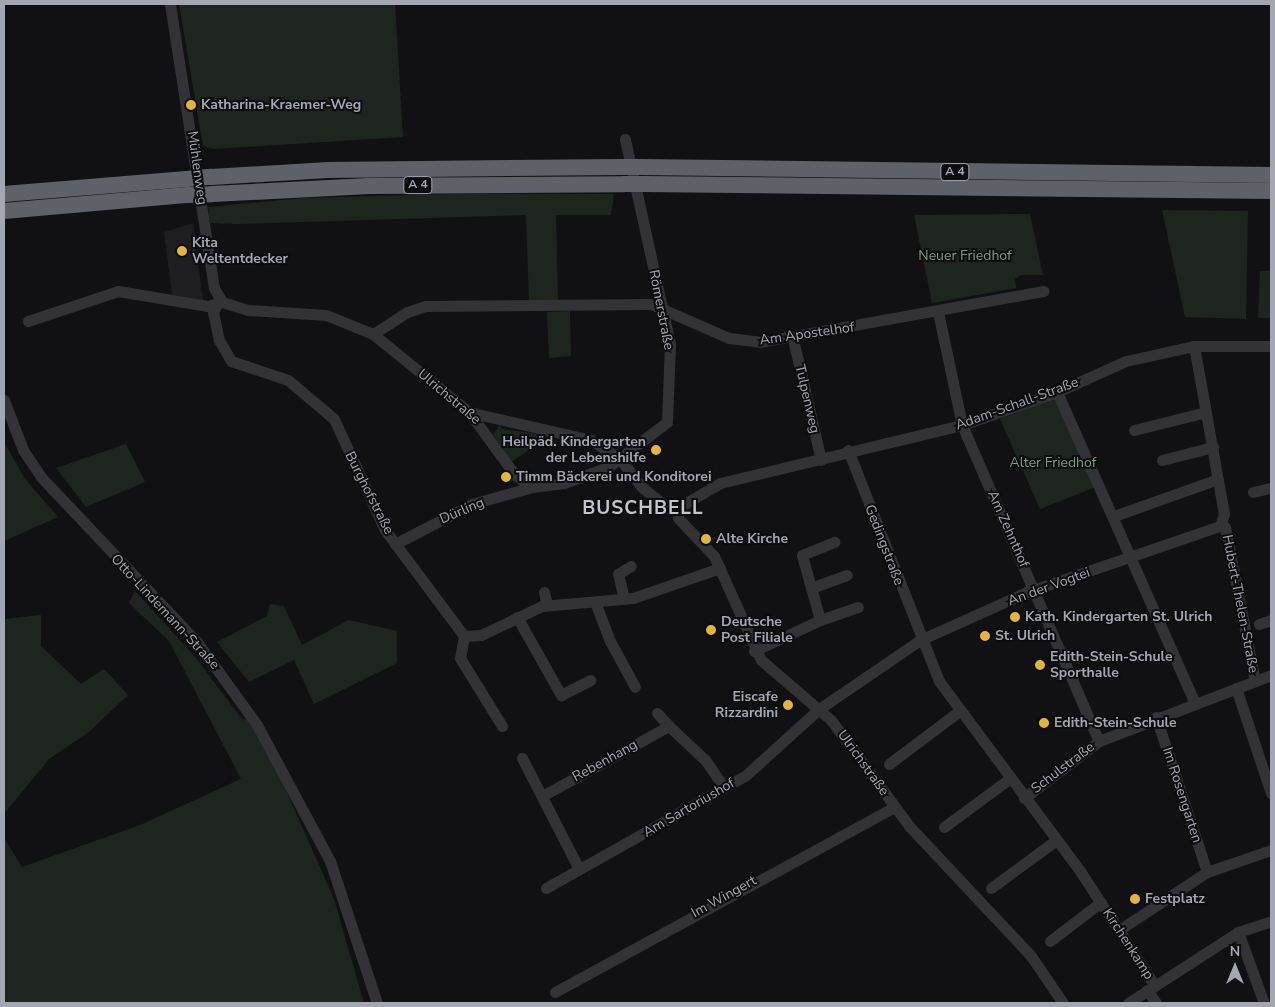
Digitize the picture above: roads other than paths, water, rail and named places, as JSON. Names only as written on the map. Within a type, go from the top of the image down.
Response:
[{"type":"highway","name":"A 4","points":[[4,211],[188,195],[212,186],[328,170],[639,167],[1271,175]]},
{"type":"highway","name":"A 4","points":[[4,194],[186,179],[212,186],[642,184],[1271,191]]},
{"type":"street","name":"Mühlenweg","points":[[170,4],[214,288],[219,304]]},
{"type":"street","name":"Römerstraße","points":[[620,459],[667,422],[670,344],[625,139]]},
{"type":"street","points":[[28,321],[118,291],[219,304]]},
{"type":"street","name":"Am Apostelhof","points":[[373,334],[406,312],[426,306],[651,304],[743,341],[793,339],[1042,291]]},
{"type":"street","name":"Ulrichstraße","points":[[219,304],[249,310],[326,315],[373,334],[469,412],[488,434],[515,475],[532,487]]},
{"type":"street","name":"Burghofstraße","points":[[219,304],[213,312],[219,340],[236,364],[288,380],[334,419],[395,544],[464,636]]},
{"type":"street","name":"Am Zehnthof","points":[[938,312],[962,425],[1100,741]]},
{"type":"street","name":"Tulpenweg","points":[[793,339],[821,460]]},
{"type":"street","name":"Adam-Schall-Straße","points":[[681,506],[720,483],[821,460],[848,450],[962,425],[1058,392],[1126,361],[1194,346],[1271,346]]},
{"type":"street","name":"An der Vogtei","points":[[819,709],[920,640],[1036,592],[1220,526],[1224,514],[1194,346]]},
{"type":"street","points":[[1058,392],[1195,703]]},
{"type":"street","name":"Otto-Lindemann-Straße","points":[[4,400],[22,450],[41,477],[197,642],[257,725],[288,774],[330,862],[377,1003]]},
{"type":"street","points":[[469,412],[495,420],[581,435],[620,459],[643,488],[668,508],[674,504],[681,506],[678,518]]},
{"type":"street","points":[[1134,430],[1206,412]]},
{"type":"street","points":[[488,434],[495,420]]},
{"type":"street","points":[[1162,460],[1213,447]]},
{"type":"street","name":"Gedingstraße","points":[[848,450],[920,640]]},
{"type":"street","points":[[532,487],[583,478],[620,459]]},
{"type":"street","points":[[1114,516],[1218,479]]},
{"type":"street","name":"Dürling","points":[[395,544],[472,504],[532,487]]},
{"type":"street","points":[[1253,492],[1271,488]]},
{"type":"street","name":"Ulrichstraße","points":[[668,508],[668,516],[678,518],[720,568],[754,651],[819,709],[894,807],[1031,956],[1063,1003]]},
{"type":"street","name":"Hubert-Thelen-Straße","points":[[1225,527],[1255,681]]},
{"type":"street","points":[[820,620],[802,555],[834,542]]},
{"type":"street","points":[[624,599],[618,574],[631,566]]},
{"type":"street","points":[[502,726],[460,658],[464,636],[481,635],[548,605],[624,599],[720,568]]},
{"type":"street","points":[[811,588],[846,575]]},
{"type":"street","points":[[544,592],[548,605]]},
{"type":"street","points":[[596,602],[610,641],[635,687]]},
{"type":"street","points":[[754,651],[820,620],[858,607]]},
{"type":"street","points":[[518,617],[561,695],[590,680]]},
{"type":"street","points":[[1259,624],[1271,620]]},
{"type":"street","name":"Kirchenkamp","points":[[920,640],[958,712],[1101,902],[1151,988],[1156,1003]]},
{"type":"street","name":"Schulstraße","points":[[1024,798],[1100,741],[1271,675]]},
{"type":"street","points":[[1236,688],[1271,793]]},
{"type":"street","name":"Am Sartoriushof","points":[[546,888],[750,772],[819,709]]},
{"type":"street","points":[[890,764],[958,712]]},
{"type":"street","points":[[657,713],[706,761],[724,788]]},
{"type":"street","name":"Im Rosengarten","points":[[1156,718],[1207,872]]},
{"type":"street","name":"Rebenhang","points":[[542,796],[669,726]]},
{"type":"street","points":[[522,758],[579,869]]},
{"type":"street","points":[[944,827],[1009,779]]},
{"type":"street","name":"Im Wingert","points":[[555,992],[894,807]]},
{"type":"street","points":[[991,888],[1055,841]]},
{"type":"street","points":[[1119,930],[1207,872],[1271,850]]},
{"type":"street","name":"Kirchenkamp","points":[[1050,941],[1101,902]]},
{"type":"street","points":[[1128,1003],[1238,932],[1253,924],[1271,921]]},
{"type":"street","points":[[1238,932],[1264,1003]]},
{"type":"place","name":"Katharina-Kraemer-Weg","points":[[191,105]]},
{"type":"place","name":"Kita Weltentdecker","points":[[182,251]]},
{"type":"place","name":"Heilpäd. Kindergarten der Lebenshilfe","points":[[656,450]]},
{"type":"place","name":"Timm Bäckerei und Konditorei","points":[[506,477]]},
{"type":"place","name":"Alte Kirche","points":[[706,539]]},
{"type":"place","name":"Kath. Kindergarten St. Ulrich","points":[[1015,617]]},
{"type":"place","name":"Deutsche Post Filiale","points":[[711,630]]},
{"type":"place","name":"St. Ulrich","points":[[985,636]]},
{"type":"place","name":"Edith-Stein-Schule Sporthalle","points":[[1040,665]]},
{"type":"place","name":"Eiscafe Rizzardini","points":[[788,705]]},
{"type":"place","name":"Edith-Stein-Schule","points":[[1044,723]]},
{"type":"place","name":"Festplatz","points":[[1135,899]]},
{"type":"district","name":"BUSCHBELL","points":[[643,509]]},
{"type":"park label","name":"Neuer Friedhof","points":[[965,256]]},
{"type":"park label","name":"Alter Friedhof","points":[[1053,463]]}]
